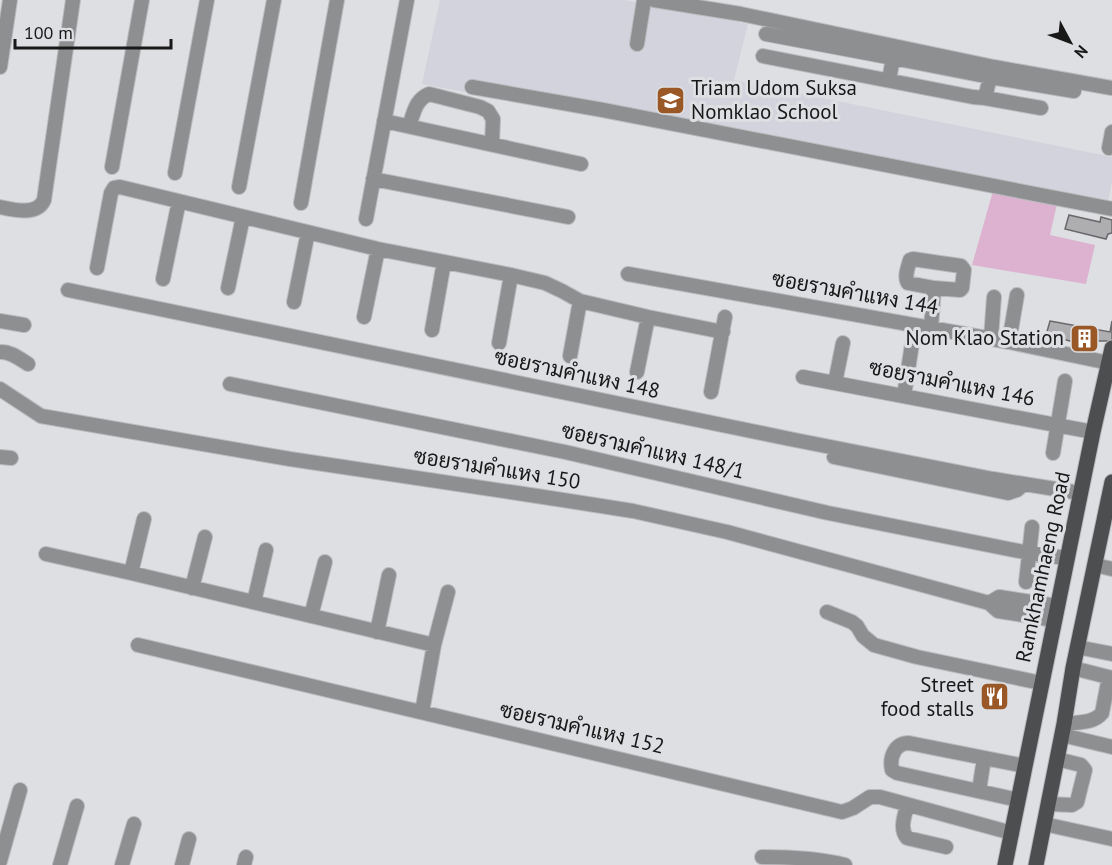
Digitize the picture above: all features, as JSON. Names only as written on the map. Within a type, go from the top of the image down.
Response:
[{"type":"main road","name":"Ramkhamhaeng Road","points":[[1005,865],[1066,558],[1110,355]]},
{"type":"main road","points":[[1036,865],[1077,647],[1095,565],[1107,532],[1112,484]]},
{"type":"street","points":[[0,67],[10,0]]},
{"type":"street","points":[[0,207],[22,211],[36,210],[44,200],[73,0]]},
{"type":"street","points":[[112,167],[142,0]]},
{"type":"street","points":[[176,173],[207,0]]},
{"type":"street","points":[[239,187],[274,0]]},
{"type":"street","points":[[302,203],[337,0]]},
{"type":"street","points":[[366,219],[407,0]]},
{"type":"street","points":[[637,44],[644,0]]},
{"type":"street","points":[[657,0],[741,14],[994,67],[1112,88]]},
{"type":"street","points":[[766,34],[990,77],[1112,97]]},
{"type":"street","points":[[763,56],[1041,108]]},
{"type":"street","points":[[889,80],[893,58]]},
{"type":"street","points":[[985,98],[990,77]]},
{"type":"street","points":[[472,87],[603,110],[1112,209]]},
{"type":"street","points":[[409,126],[416,105],[429,94],[488,111],[493,119],[492,144]]},
{"type":"street","points":[[384,121],[581,164]]},
{"type":"street","points":[[1109,148],[1112,132]]},
{"type":"street","points":[[374,179],[568,217]]},
{"type":"street","points":[[97,268],[111,193],[114,188],[120,187],[378,249],[511,275],[545,284],[580,301],[723,332]]},
{"type":"street","points":[[163,279],[179,201]]},
{"type":"street","points":[[228,288],[243,217]]},
{"type":"street","points":[[294,302],[308,232]]},
{"type":"street","points":[[364,317],[378,249]]},
{"type":"street","points":[[432,330],[444,262]]},
{"type":"street","name":"ซอยรามคำแหง 144","points":[[628,274],[991,339],[1110,355]]},
{"type":"street","points":[[499,343],[511,275]]},
{"type":"street","points":[[931,328],[934,288]]},
{"type":"street","name":"ซอยรามคำแหง 148","points":[[68,290],[790,439],[1080,493]]},
{"type":"street","points":[[711,392],[729,292]]},
{"type":"street","points":[[1009,342],[1017,295]]},
{"type":"street","points":[[991,339],[994,297]]},
{"type":"street","points":[[570,356],[580,301]]},
{"type":"street","points":[[637,372],[648,317]]},
{"type":"street","points":[[0,321],[24,325]]},
{"type":"street","points":[[835,383],[843,343]]},
{"type":"street","points":[[904,396],[912,344]]},
{"type":"street","points":[[0,352],[11,354],[28,364]]},
{"type":"street","name":"ซอยรามคำแหง 146","points":[[803,377],[1092,432]]},
{"type":"street","points":[[1053,453],[1065,381]]},
{"type":"street","name":"ซอยรามคำแหง 148/1","points":[[230,384],[565,452],[828,513],[1029,553],[1066,558]]},
{"type":"street","name":"ซอยรามคำแหง 150","points":[[0,389],[42,416],[290,459],[633,511],[727,532],[989,603],[998,611],[1056,613]]},
{"type":"street","points":[[0,399],[15,399]]},
{"type":"street","points":[[794,449],[1008,493],[1012,493],[1024,484]]},
{"type":"street","points":[[131,573],[144,519]]},
{"type":"street","points":[[1026,582],[1032,527]]},
{"type":"street","points":[[192,588],[204,537]]},
{"type":"street","points":[[254,602],[266,550]]},
{"type":"street","points":[[46,554],[434,645]]},
{"type":"street","points":[[311,616],[325,562]]},
{"type":"street","points":[[1095,565],[1112,569]]},
{"type":"street","points":[[377,632],[390,575]]},
{"type":"street","points":[[422,712],[434,645],[448,592]]},
{"type":"street","points":[[827,612],[852,622],[874,645],[917,657],[1041,683]]},
{"type":"street","name":"ซอยรามคำแหง 152","points":[[138,645],[842,812],[870,797],[880,797],[1012,832]]},
{"type":"street","points":[[1077,647],[1112,654]]},
{"type":"street","points":[[1063,729],[1098,718],[1102,713],[1111,678],[1073,668]]},
{"type":"street","points":[[1063,729],[1112,747]]},
{"type":"street","points":[[1018,800],[897,773],[892,770],[891,765],[896,747],[909,742],[1025,766]]},
{"type":"street","points":[[979,792],[984,758]]},
{"type":"street","points":[[1048,804],[1075,804],[1085,770],[1081,765],[1057,759]]},
{"type":"street","points":[[0,861],[20,790]]},
{"type":"street","points":[[907,805],[903,833],[907,838],[946,847]]},
{"type":"street","points":[[60,865],[77,806]]},
{"type":"street","points":[[122,865],[134,824]]},
{"type":"street","points":[[1044,824],[1112,838]]},
{"type":"street","points":[[182,865],[189,839]]},
{"type":"street","points":[[762,857],[821,860],[845,865]]},
{"type":"shaded area","name":"Triam Udom Suksa Nomklao School","points":[[440,0],[624,0],[748,24],[734,80],[1112,157],[1112,181],[1106,213],[422,84]]},
{"type":"shaded area","points":[[993,191],[1057,204],[1050,235],[1095,245],[1086,284],[972,265]]},
{"type":"building","points":[[1069,215],[1100,222],[1101,217],[1112,220],[1112,233],[1108,234],[1106,239],[1065,229]]},
{"type":"building","name":"Nom Klao Station","points":[[1050,321],[1110,332],[1112,321],[1112,352],[1106,351],[1108,341],[1087,341],[1086,345],[1046,335]]},
{"type":"place","name":"Triam Udom Suksa Nomklao School","points":[[670,100]]},
{"type":"place","name":"Nom Klao Station","points":[[1085,338]]},
{"type":"place","name":"Street food stalls","points":[[995,697]]}]
